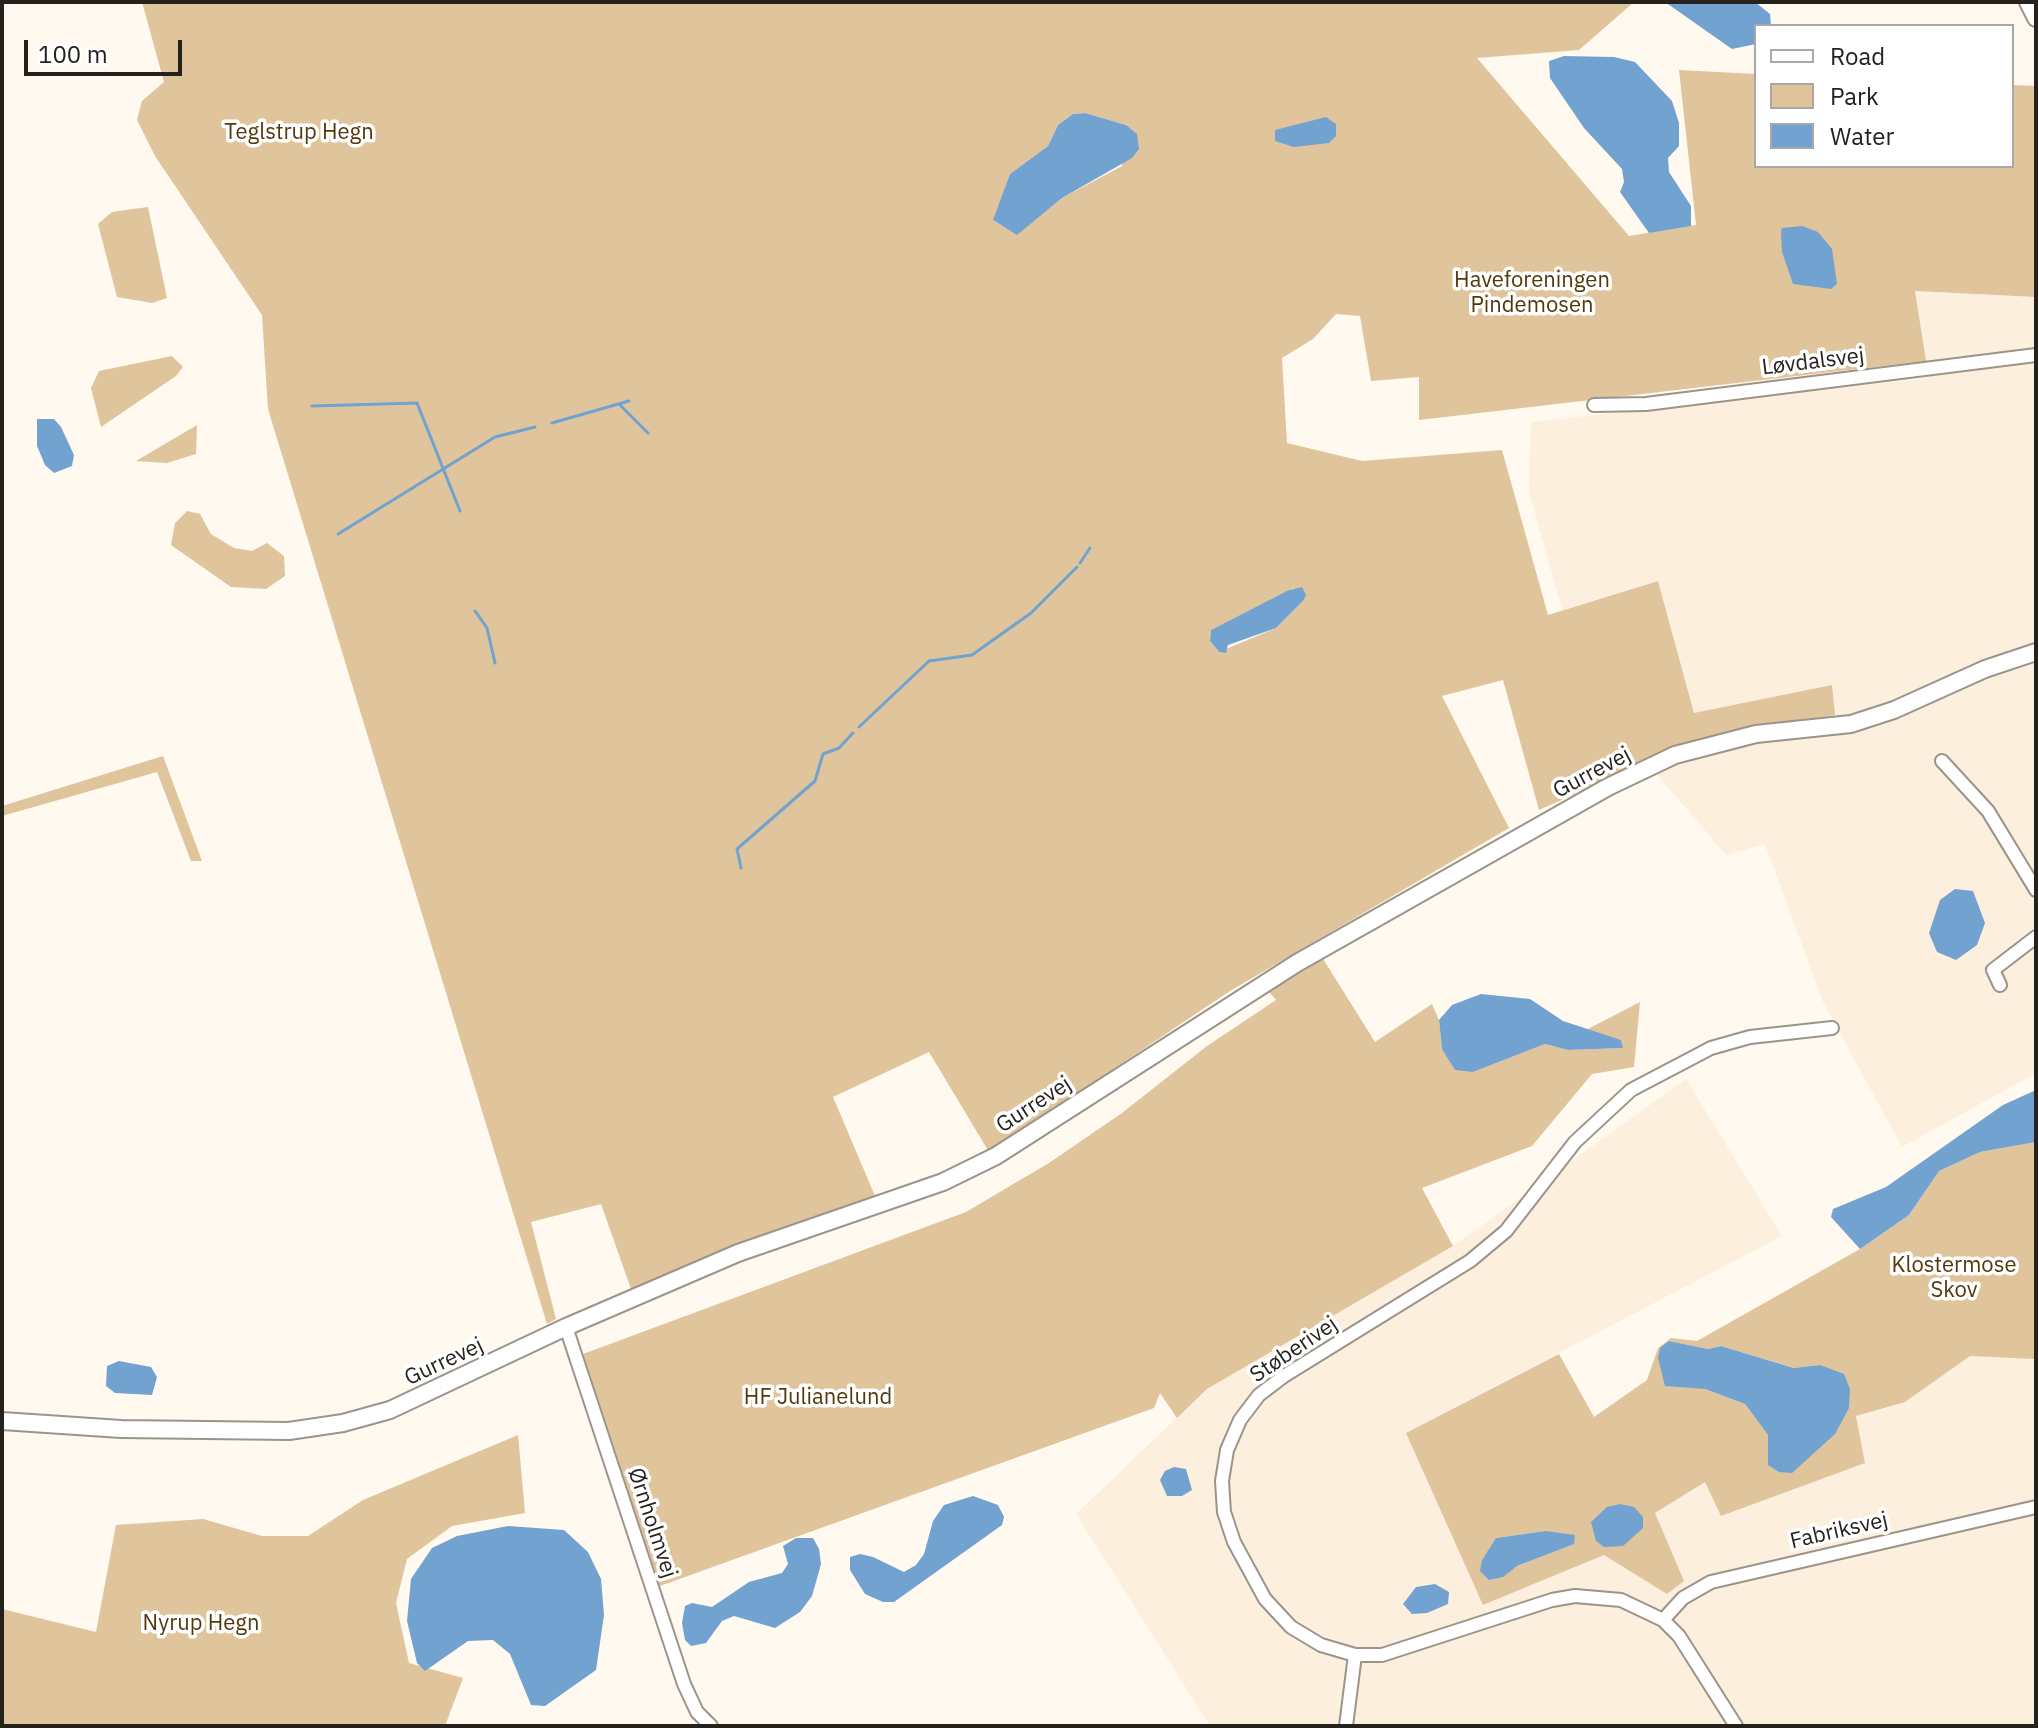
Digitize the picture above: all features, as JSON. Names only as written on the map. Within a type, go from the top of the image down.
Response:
[{"type":"street","points":[[2028,2],[2036,18]]},
{"type":"street","name":"Løvdalsvej","points":[[1594,405],[1646,404],[2036,355]]},
{"type":"street","name":"Gurrevej","points":[[2,1421],[121,1429],[289,1431],[319,1428],[390,1410],[432,1393],[566,1327],[738,1253],[943,1182],[996,1156],[1297,963],[1608,787],[1675,755],[1756,734],[1851,724],[1894,710],[1985,669],[2036,652]]},
{"type":"street","points":[[1942,761],[1988,811],[2036,890]]},
{"type":"street","points":[[2000,985],[1993,970],[2036,937]]},
{"type":"street","name":"Støberivej","points":[[1736,1726],[1679,1636],[1663,1620],[1621,1600],[1575,1596],[1552,1600],[1408,1650],[1382,1655],[1355,1655],[1321,1645],[1291,1627],[1265,1599],[1234,1542],[1224,1512],[1222,1481],[1227,1450],[1240,1420],[1259,1395],[1284,1376],[1470,1261],[1506,1231],[1575,1142],[1631,1090],[1711,1048],[1750,1037],[1832,1028]]},
{"type":"street","name":"Ørnholmvej","points":[[566,1327],[684,1684],[697,1712],[711,1726]]},
{"type":"street","name":"Fabriksvej","points":[[1663,1620],[1683,1598],[1711,1582],[2036,1507]]},
{"type":"street","points":[[1346,1726],[1355,1655]]},
{"type":"shaded area","points":[[1915,291],[2036,297],[2036,1073],[1902,1147],[1823,1002],[1765,844],[1726,855],[1655,772],[1696,740],[1834,715],[1832,686],[1694,713],[1658,581],[1562,610],[1529,491],[1531,422],[1928,378]]},
{"type":"shaded area","points":[[1686,1079],[1782,1236],[1406,1433],[1484,1605],[1604,1555],[1684,1581],[1654,1514],[1705,1481],[1721,1516],[1865,1462],[1856,1416],[1905,1402],[1970,1356],[2036,1359],[2036,1726],[1210,1726],[1076,1514],[1207,1389],[1453,1246]]},
{"type":"green space","points":[[142,2],[1634,2],[1579,50],[1477,58],[1629,236],[1696,225],[1679,70],[1754,74],[1754,168],[2014,168],[2014,85],[2036,86],[2036,297],[1915,291],[1926,361],[1419,420],[1419,377],[1371,381],[1360,316],[1336,314],[1313,339],[1282,358],[1287,443],[1362,461],[1502,450],[1548,615],[1658,581],[1694,713],[1832,685],[1835,715],[1696,740],[1539,810],[1503,680],[1442,696],[1509,828],[1230,991],[989,1152],[929,1052],[833,1097],[875,1196],[631,1289],[601,1204],[531,1222],[556,1319],[547,1324],[268,409],[262,315],[155,156],[137,120],[142,101],[164,82]],"holes":[[[1085,113],[1126,125],[1122,166],[1062,198],[1017,234],[994,221],[1010,174],[1048,146],[1058,125],[1073,114]],[[1294,588],[1303,601],[1276,628],[1219,652],[1210,641],[1211,630]]]},
{"type":"green space","points":[[148,207],[167,298],[152,303],[117,297],[98,224],[112,212]]},
{"type":"green space","points":[[172,356],[183,367],[176,376],[101,427],[91,388],[99,371]]},
{"type":"green space","points":[[197,425],[196,454],[167,463],[136,461]]},
{"type":"green space","points":[[187,511],[200,514],[211,534],[234,548],[252,551],[267,543],[284,556],[285,576],[266,589],[231,587],[171,545],[175,523]]},
{"type":"green space","points":[[163,756],[202,861],[191,861],[157,772],[2,816],[2,806]]},
{"type":"green space","name":"HF Julianelund","points":[[1320,954],[1375,1042],[1432,1004],[1439,1020],[1442,1049],[1473,1072],[1545,1044],[1568,1050],[1622,1048],[1621,1040],[1586,1030],[1640,1002],[1634,1067],[1592,1074],[1532,1146],[1422,1188],[1453,1246],[1207,1389],[1177,1418],[1160,1393],[1154,1408],[660,1586],[583,1354],[966,1212],[1049,1163],[1122,1113],[1207,1046],[1276,1000],[1265,987]]},
{"type":"green space","name":"Klostermose Skov","points":[[2036,1142],[2036,1359],[1970,1356],[1905,1402],[1856,1416],[1865,1463],[1721,1516],[1705,1482],[1655,1513],[1684,1581],[1667,1594],[1604,1555],[1483,1605],[1406,1433],[1559,1354],[1594,1417],[1647,1380],[1658,1348],[1671,1338],[1697,1341],[1860,1249],[1909,1215],[1939,1171],[1980,1152]],"holes":[[[1669,1341],[1708,1349],[1721,1346],[1795,1368],[1820,1365],[1768,1464],[1768,1435],[1745,1404],[1705,1389]],[[1545,1531],[1573,1544],[1517,1566],[1496,1538]]]},
{"type":"green space","name":"Nyrup Hegn","points":[[518,1435],[525,1513],[452,1526],[407,1559],[396,1603],[409,1663],[463,1678],[445,1726],[2,1726],[2,1609],[96,1632],[116,1525],[203,1519],[262,1536],[308,1536],[363,1500]]},
{"type":"water","points":[[1665,2],[1755,2],[1770,14],[1771,24],[1754,24],[1754,44],[1732,49]]},
{"type":"water","points":[[1564,56],[1614,57],[1635,62],[1672,101],[1679,123],[1679,146],[1668,158],[1669,172],[1691,206],[1691,226],[1649,233],[1620,192],[1624,182],[1622,169],[1584,128],[1550,78],[1549,61]]},
{"type":"water","points":[[1085,113],[1126,125],[1137,134],[1139,149],[1132,158],[1062,198],[1017,235],[993,220],[1010,174],[1048,146],[1058,125],[1073,114]]},
{"type":"water","points":[[1326,117],[1336,124],[1336,136],[1329,143],[1294,147],[1275,141],[1275,130]]},
{"type":"water","points":[[1802,226],[1818,232],[1832,249],[1837,284],[1831,289],[1793,284],[1782,252],[1781,232],[1782,228]]},
{"type":"water","points":[[37,419],[54,419],[61,427],[74,455],[72,466],[54,473],[45,465],[37,446]]},
{"type":"water","points":[[1302,587],[1306,595],[1303,601],[1276,628],[1228,645],[1226,653],[1219,652],[1210,641],[1211,630],[1289,590]]},
{"type":"water","points":[[1955,889],[1973,891],[1985,923],[1977,945],[1956,960],[1937,952],[1929,933],[1940,900]]},
{"type":"water","points":[[1481,994],[1530,999],[1563,1021],[1621,1040],[1623,1048],[1568,1050],[1545,1044],[1473,1072],[1455,1070],[1442,1049],[1439,1020],[1452,1005]]},
{"type":"water","points":[[2036,1090],[2036,1142],[1980,1152],[1939,1171],[1909,1215],[1860,1249],[1831,1217],[1833,1209],[1886,1187],[2003,1105]]},
{"type":"water","points":[[1669,1341],[1708,1349],[1721,1346],[1794,1368],[1820,1365],[1844,1374],[1850,1389],[1849,1408],[1835,1434],[1792,1473],[1779,1472],[1768,1465],[1768,1435],[1745,1404],[1705,1389],[1665,1386],[1658,1358],[1660,1348]]},
{"type":"water","points":[[119,1361],[151,1367],[157,1377],[152,1395],[115,1393],[106,1386],[107,1366]]},
{"type":"water","points":[[1174,1467],[1186,1469],[1192,1490],[1182,1496],[1167,1496],[1160,1480],[1165,1471]]},
{"type":"water","points":[[973,1496],[998,1505],[1004,1517],[1002,1525],[894,1602],[883,1602],[865,1594],[850,1570],[850,1557],[860,1554],[873,1557],[904,1572],[916,1565],[924,1554],[933,1521],[944,1505]]},
{"type":"water","points":[[1620,1504],[1634,1507],[1643,1517],[1643,1528],[1623,1546],[1604,1547],[1596,1541],[1591,1522],[1607,1507]]},
{"type":"water","points":[[508,1526],[564,1530],[588,1552],[601,1579],[604,1615],[596,1670],[545,1706],[531,1705],[510,1654],[493,1640],[468,1641],[425,1671],[417,1663],[407,1621],[411,1579],[432,1548],[457,1536]]},
{"type":"water","points":[[1545,1531],[1575,1535],[1574,1544],[1517,1566],[1503,1577],[1489,1580],[1480,1571],[1482,1560],[1496,1538]]},
{"type":"water","points":[[796,1538],[813,1538],[819,1549],[821,1564],[812,1596],[800,1612],[775,1628],[734,1616],[722,1621],[706,1643],[691,1646],[685,1640],[682,1623],[685,1606],[692,1603],[712,1607],[749,1582],[782,1573],[788,1564],[783,1546]]},
{"type":"water","points":[[1435,1584],[1449,1592],[1448,1604],[1427,1613],[1412,1614],[1403,1604],[1416,1587]]},
{"type":"waterway","points":[[552,423],[629,401]]},
{"type":"waterway","points":[[312,406],[417,403],[460,511]]},
{"type":"waterway","points":[[620,405],[648,433]]},
{"type":"waterway","points":[[338,534],[495,437],[535,427]]},
{"type":"waterway","points":[[1080,563],[1090,548]]},
{"type":"waterway","points":[[859,727],[929,661],[972,655],[1031,613],[1077,567]]},
{"type":"waterway","points":[[475,611],[487,628],[495,663]]},
{"type":"waterway","points":[[741,868],[737,849],[815,781],[823,754],[839,748],[853,733]]},
{"type":"park label","name":"Teglstrup Hegn","points":[[299,133]]},
{"type":"park label","name":"Haveforeningen Pindemosen","points":[[1532,294]]}]
